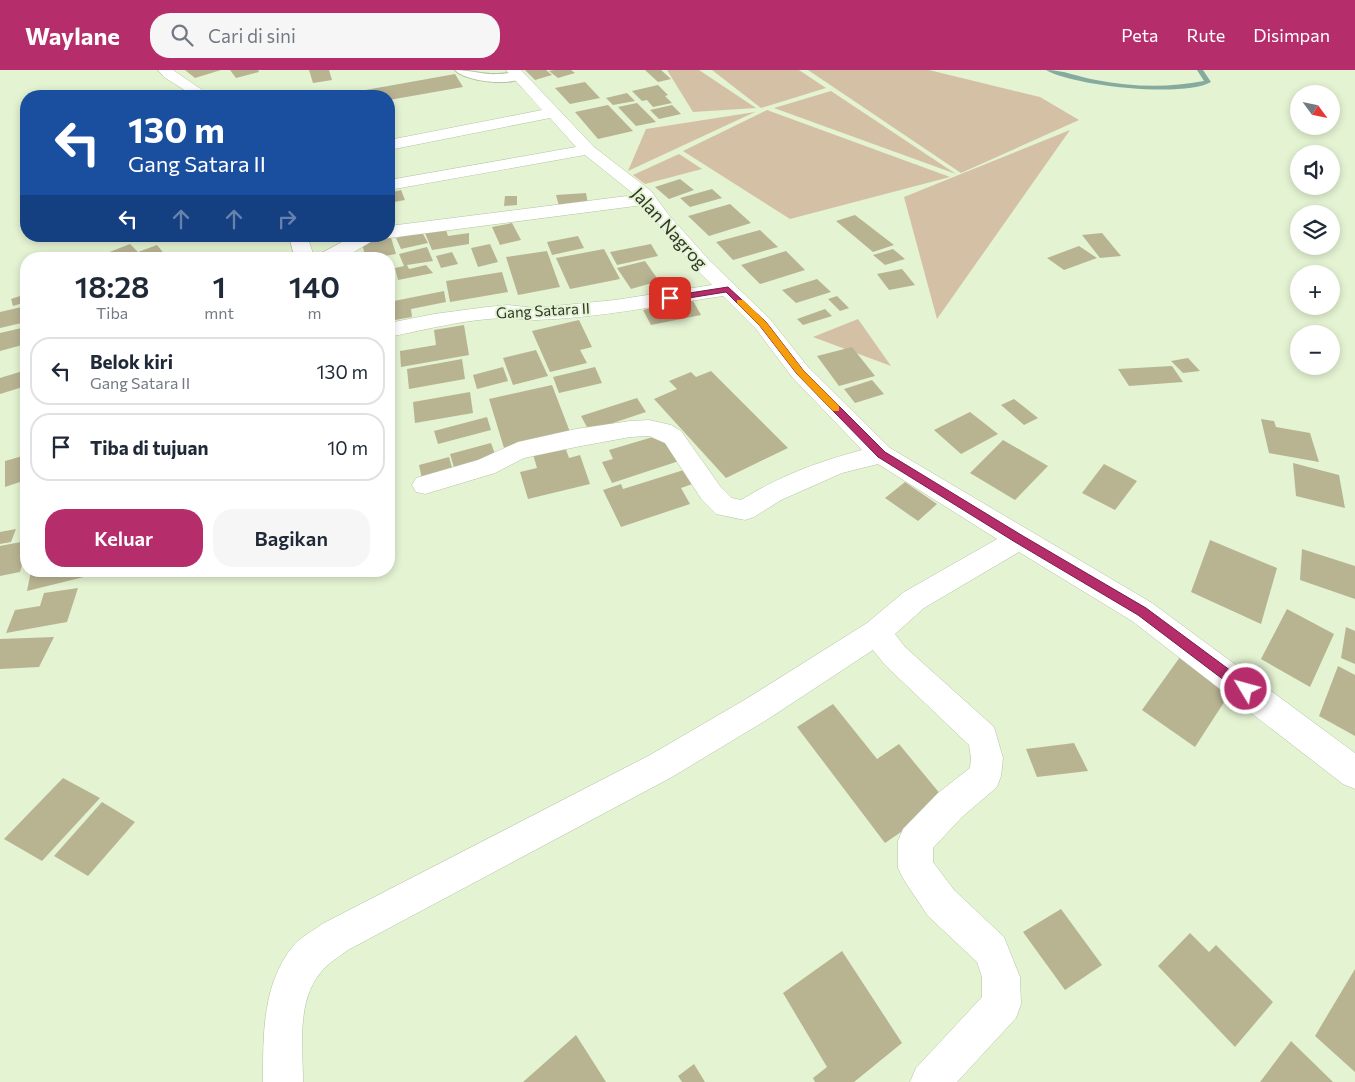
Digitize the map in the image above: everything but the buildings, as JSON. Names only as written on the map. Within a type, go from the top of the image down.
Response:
[{"type":"street","points":[[165,70],[168,74],[194,90]]},
{"type":"street","name":"Jalan Nagrog","points":[[516,73],[588,150],[648,199],[697,258],[763,324],[800,372],[882,454],[1142,612],[1355,773]]},
{"type":"street","points":[[395,144],[553,113]]},
{"type":"street","points":[[395,184],[588,150]]},
{"type":"street","points":[[395,231],[648,199]]},
{"type":"street","points":[[340,252],[357,242]]},
{"type":"street","name":"Gang Satara II","points":[[395,329],[434,320],[487,313],[508,311],[535,314],[615,306],[728,289]]},
{"type":"street","points":[[425,485],[486,466],[525,449],[585,436],[649,428],[663,431],[673,437],[711,493],[725,507],[745,510],[772,493],[835,466],[882,454]]},
{"type":"street","points":[[282,1082],[283,1029],[287,996],[305,960],[335,938],[661,766],[758,709],[878,632],[914,600],[1019,539]]},
{"type":"street","points":[[878,632],[895,656],[983,738],[987,758],[985,776],[950,805],[915,841],[916,868],[941,903],[991,950],[1001,977],[1002,1004],[930,1082]]},
{"type":"lane","points":[[461,70],[478,78],[488,79],[516,73]]},
{"type":"shaded area","points":[[667,70],[699,70],[756,108],[693,112]]},
{"type":"shaded area","points":[[712,70],[799,70],[826,88],[761,108]]},
{"type":"shaded area","points":[[808,70],[929,70],[1040,97],[1079,120],[961,173]]},
{"type":"shaded area","points":[[831,91],[956,174],[774,108]]},
{"type":"shaded area","points":[[767,110],[950,177],[790,219],[683,151]]},
{"type":"shaded area","points":[[755,112],[628,171],[646,129]]},
{"type":"shaded area","points":[[1070,130],[937,319],[904,197]]},
{"type":"shaded area","points":[[679,154],[702,169],[645,184],[633,175]]},
{"type":"shaded area","points":[[858,319],[891,366],[813,337]]},
{"type":"waterway","points":[[1049,70],[1108,84],[1149,88],[1189,86],[1208,82],[1200,70]]},
{"type":"slow traffic","points":[[740,302],[763,324],[800,372],[836,408]]},
{"type":"route","points":[[670,298],[728,289],[763,324],[800,372],[882,454],[1142,612],[1246,689]]}]
